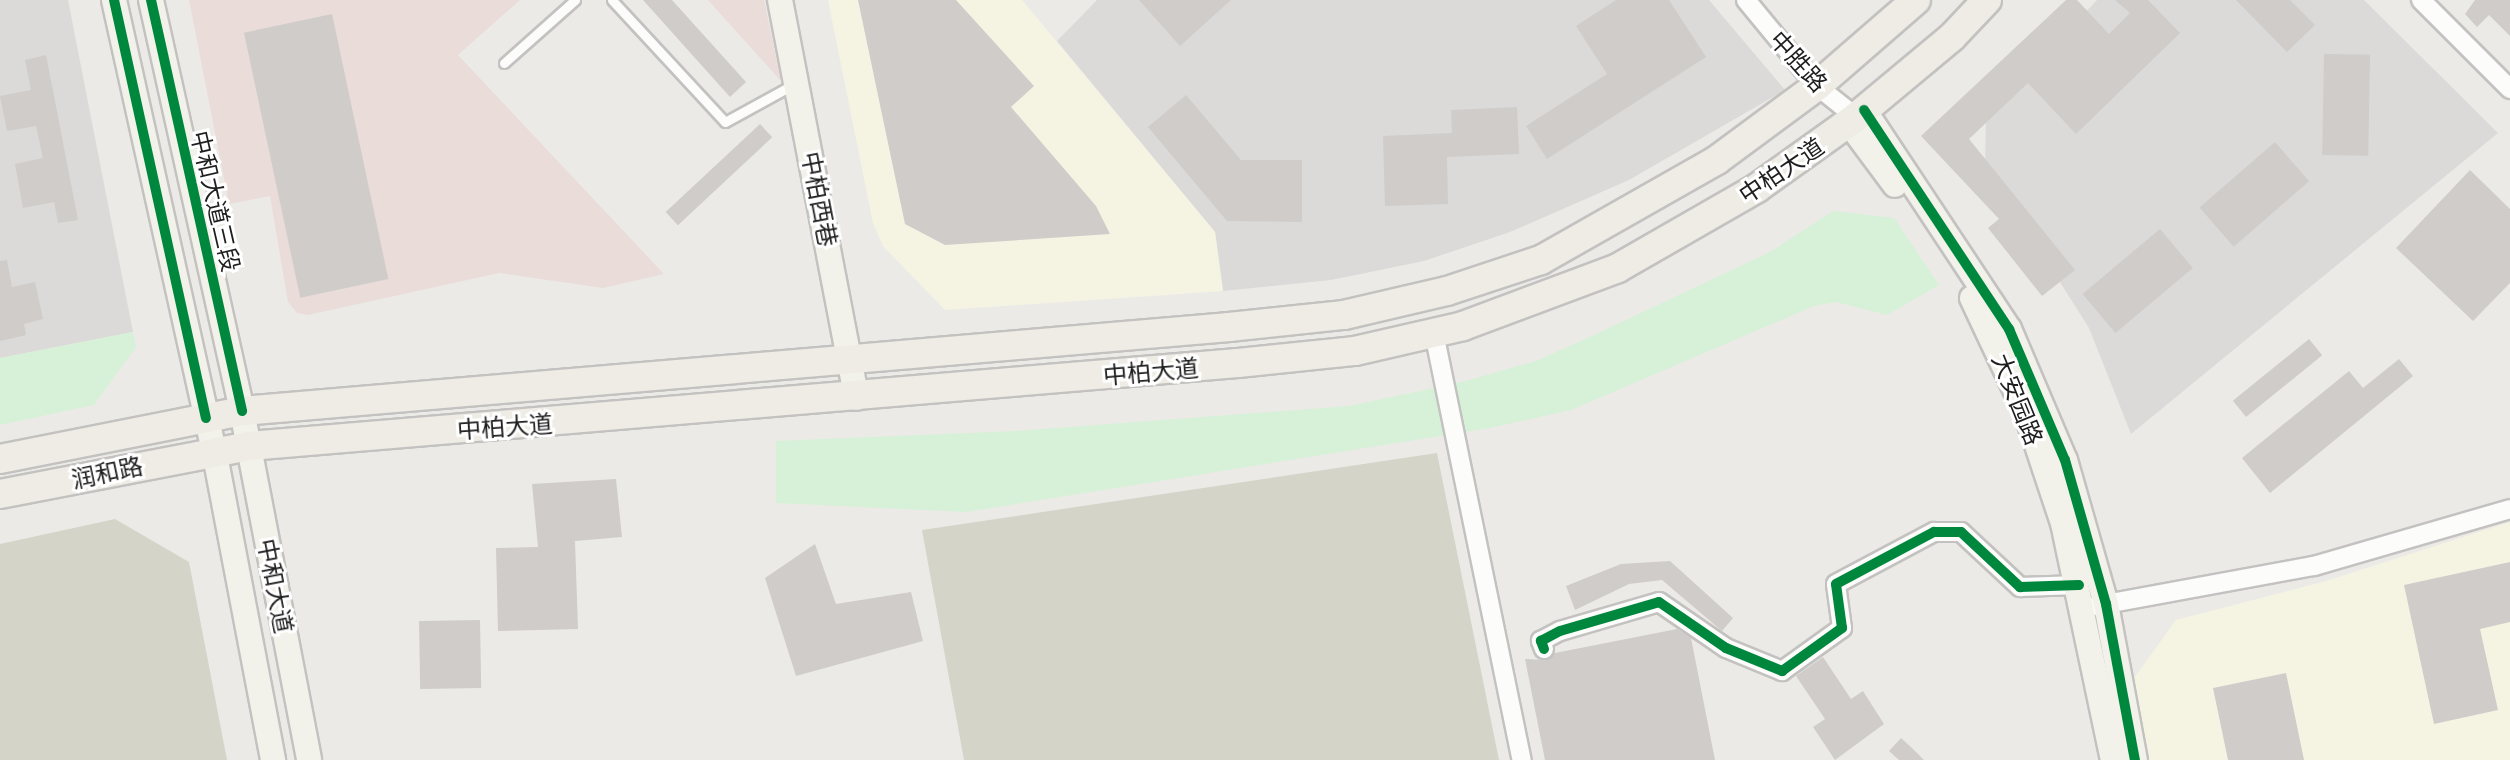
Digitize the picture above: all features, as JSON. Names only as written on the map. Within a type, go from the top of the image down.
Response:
[{"type":"main road","name":"中柏大道","points":[[206,418],[242,411],[852,361],[1344,315],[1447,291],[1541,260],[1717,160],[1817,86],[1916,0]]},
{"type":"main road","name":"中柏大道","points":[[214,450],[857,398],[1355,351],[1434,333],[1561,294],[1618,268],[1757,188],[1856,117],[1952,37],[1987,0]]},
{"type":"main road","name":"润和路","points":[[0,459],[206,418]]},
{"type":"main road","name":"润和路","points":[[0,494],[214,450]]},
{"type":"street","points":[[114,0],[214,450]]},
{"type":"street","name":"中和大道三段","points":[[151,0],[242,411]]},
{"type":"street","name":"中柏西巷","points":[[780,0],[857,398]]},
{"type":"street","name":"中胜路","points":[[1746,0],[1817,86],[1856,117]]},
{"type":"street","points":[[2421,0],[2510,89]]},
{"type":"street","points":[[1856,117],[2009,329],[2065,460],[2090,599],[2135,760]]},
{"type":"street","name":"大安园路","points":[[1856,117],[1935,239],[2002,354],[2032,429],[2090,599],[2113,760]]},
{"type":"street","points":[[1434,333],[1522,760]]},
{"type":"street","name":"中和大道","points":[[242,411],[309,760]]},
{"type":"street","name":"中和大道","points":[[214,450],[273,760]]},
{"type":"street","points":[[1544,649],[1541,641],[1560,631],[1659,602],[1726,648],[1782,671],[1842,628],[1836,584],[1854,579],[1934,532],[1961,532],[2020,587],[2090,599],[2314,566],[2510,509]]},
{"type":"lane","points":[[504,63],[575,0]]},
{"type":"lane","points":[[612,0],[725,122],[797,83]]},
{"type":"shaded area","points":[[0,0],[68,0],[133,332],[0,358]]},
{"type":"shaded area","points":[[189,0],[520,0],[458,55],[664,274],[603,288],[499,273],[308,315],[297,313],[288,302],[270,196],[229,204]]},
{"type":"shaded area","points":[[708,0],[764,0],[781,81]]},
{"type":"shaded area","points":[[828,0],[1022,0],[1215,232],[1223,291],[945,310],[883,246],[873,223]]},
{"type":"shaded area","points":[[1097,0],[1709,0],[1785,90],[1629,180],[1510,232],[1424,261],[1331,280],[1223,291],[1215,232],[1057,41]]},
{"type":"shaded area","points":[[2097,0],[2364,0],[2498,133],[2131,434],[2089,328],[1985,164],[1986,118]]},
{"type":"shaded area","points":[[1437,453],[1499,760],[964,760],[922,530]]},
{"type":"shaded area","points":[[115,519],[189,562],[227,760],[0,760],[0,544]]},
{"type":"shaded area","points":[[2510,522],[2510,760],[2146,760],[2132,681],[2176,620],[2326,581]]},
{"type":"green space","points":[[1833,211],[1894,218],[1939,285],[1887,315],[1836,302],[1814,306],[1571,410],[1490,428],[966,512],[776,503],[776,441],[1015,431],[1349,406],[1462,382],[1536,361],[1592,336],[1770,252]]},
{"type":"green space","points":[[133,332],[136,347],[94,405],[0,425],[0,358]]},
{"type":"building","points":[[643,0],[672,0],[746,82],[730,97]]},
{"type":"building","points":[[858,0],[956,0],[1034,86],[1011,107],[1096,206],[1110,234],[945,245],[905,224]]},
{"type":"building","points":[[1139,0],[1231,0],[1180,46]]},
{"type":"building","points":[[1616,0],[1669,0],[1706,57],[1547,159],[1526,126],[1607,74],[1576,26]]},
{"type":"building","points":[[2066,0],[2077,0],[2109,34],[2130,13],[2115,0],[2148,0],[2180,33],[2076,134],[2028,83],[1969,139],[2075,270],[2042,296],[1988,228],[1999,219],[1921,136]]},
{"type":"building","points":[[2236,0],[2290,0],[2315,25],[2287,52]]},
{"type":"building","points":[[2475,0],[2510,0],[2510,36],[2489,15],[2477,27],[2465,14]]},
{"type":"building","points":[[332,14],[388,279],[300,298],[244,33]]},
{"type":"building","points":[[2324,54],[2370,55],[2368,156],[2322,155]]},
{"type":"building","points":[[46,55],[78,220],[58,223],[54,202],[23,208],[15,164],[43,158],[36,126],[7,131],[0,96],[31,90],[25,60]]},
{"type":"building","points":[[1186,95],[1241,160],[1302,160],[1302,222],[1227,221],[1148,127]]},
{"type":"building","points":[[1517,107],[1519,154],[1447,157],[1448,204],[1385,206],[1383,136],[1452,133],[1451,110]]},
{"type":"building","points":[[760,124],[772,137],[678,225],[666,212]]},
{"type":"building","points":[[2275,142],[2309,181],[2234,247],[2200,208]]},
{"type":"building","points":[[2470,170],[2510,209],[2510,283],[2473,321],[2396,248]]},
{"type":"building","points":[[2160,229],[2193,268],[2115,333],[2083,294]]},
{"type":"building","points":[[7,260],[12,287],[35,282],[43,319],[24,324],[26,335],[0,341],[0,261]]},
{"type":"building","points":[[2309,339],[2322,355],[2246,417],[2233,401]]},
{"type":"building","points":[[2399,359],[2413,376],[2270,493],[2242,458],[2349,371],[2363,388]]},
{"type":"building","points":[[616,479],[622,537],[575,541],[578,629],[498,631],[496,548],[538,547],[532,484]]},
{"type":"building","points":[[815,544],[836,604],[911,592],[923,641],[796,676],[765,578]]},
{"type":"building","points":[[1670,561],[1733,618],[1722,631],[1662,580],[1629,584],[1575,610],[1566,586],[1621,564]]},
{"type":"building","points":[[2510,562],[2510,622],[2480,629],[2498,710],[2434,724],[2404,585]]},
{"type":"building","points":[[480,620],[481,688],[420,689],[419,621]]},
{"type":"building","points":[[1677,629],[1691,638],[1715,760],[1545,760],[1525,659],[1547,660],[1555,653]]},
{"type":"building","points":[[1823,657],[1851,699],[1863,691],[1884,724],[1835,760],[1813,727],[1825,719],[1796,676]]},
{"type":"building","points":[[2286,673],[2304,760],[2228,760],[2213,688]]},
{"type":"building","points":[[1901,738],[1924,760],[1899,760],[1889,751]]},
{"type":"cycle path","points":[[114,0],[206,418]]},
{"type":"cycle path","points":[[151,0],[242,411]]},
{"type":"cycle path","points":[[1864,110],[2009,329],[2065,460],[2106,604],[2135,760]]},
{"type":"cycle path","points":[[1544,649],[1541,641],[1560,631],[1659,602],[1726,648],[1782,671],[1842,628],[1836,584],[1934,532],[1961,532],[2020,587],[2079,585]]}]
